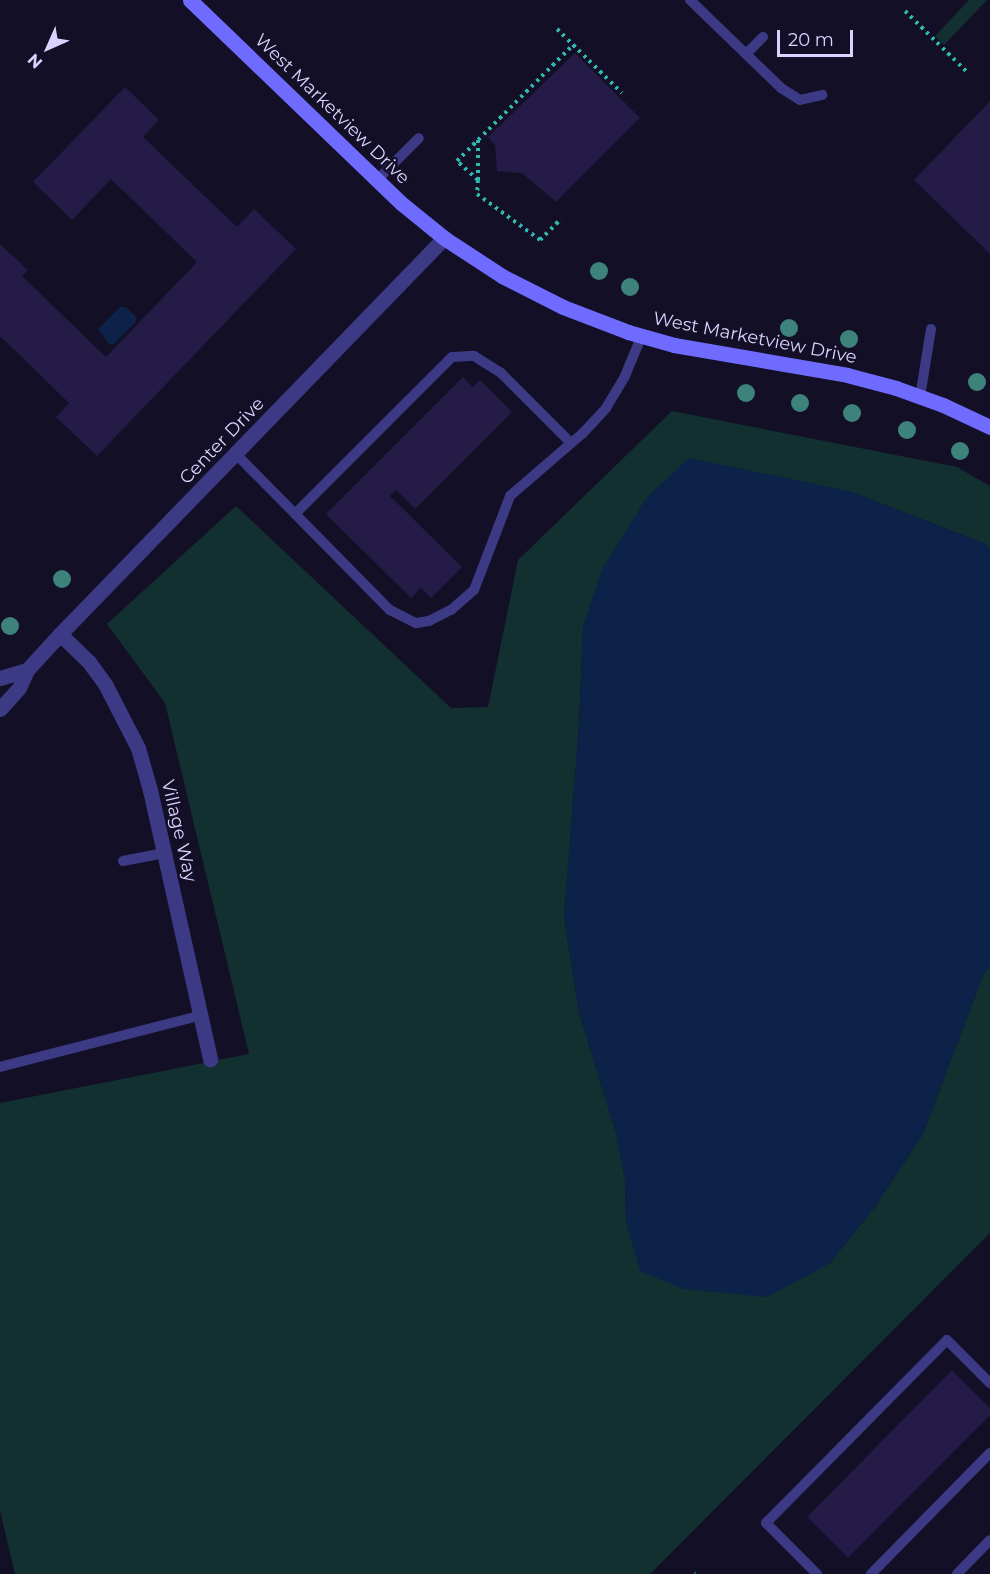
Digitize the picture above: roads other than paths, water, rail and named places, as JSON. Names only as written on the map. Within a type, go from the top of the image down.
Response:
[{"type":"main road","name":"West Marketview Drive","points":[[190,0],[377,180],[444,238],[502,276],[563,307],[642,336],[674,345],[847,375],[920,397],[990,427]]},
{"type":"street","name":"Center Drive","points":[[0,709],[20,688],[27,670],[60,634],[444,238]]},
{"type":"street","name":"Village Way","points":[[60,634],[94,670],[126,720],[138,748],[150,790],[210,1059]]},
{"type":"street","points":[[0,678],[27,670]]},
{"type":"lane","points":[[690,0],[781,88],[800,100],[822,95]]},
{"type":"lane","points":[[746,54],[763,37]]},
{"type":"lane","points":[[377,180],[419,138]]},
{"type":"lane","points":[[920,397],[931,329]]},
{"type":"lane","points":[[236,454],[390,610],[416,623],[429,621],[450,610],[474,590],[510,496],[571,443],[606,408],[625,376],[642,336]]},
{"type":"lane","points":[[295,514],[452,357],[474,356],[501,373],[571,443]]},
{"type":"lane","points":[[123,861],[164,853]]},
{"type":"lane","points":[[0,1067],[201,1016]]},
{"type":"lane","points":[[817,1574],[766,1523],[946,1340],[990,1383]]},
{"type":"lane","points":[[871,1574],[990,1453]]},
{"type":"lane","points":[[957,1574],[990,1540]]},
{"type":"water","points":[[120,307],[126,307],[136,317],[136,322],[114,344],[109,344],[98,329]]},
{"type":"water","points":[[689,458],[849,491],[986,544],[990,550],[990,966],[983,975],[923,1134],[874,1208],[829,1264],[767,1297],[683,1289],[640,1271],[626,1223],[625,1179],[616,1133],[579,1012],[564,917],[579,725],[583,626],[602,569],[647,497]]}]
